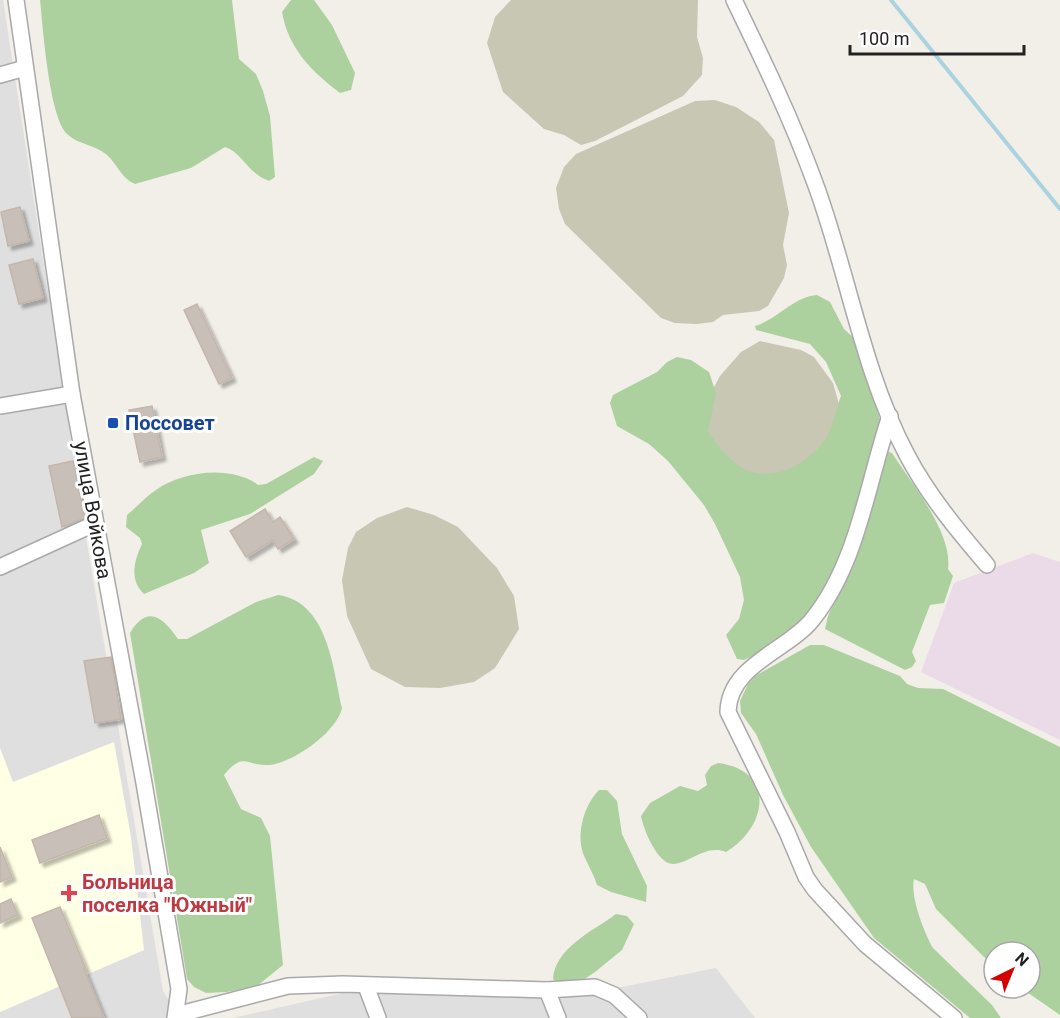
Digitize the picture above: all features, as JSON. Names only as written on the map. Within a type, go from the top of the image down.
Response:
[{"type":"street","name":"улица Войкова","points":[[16,0],[72,394],[94,524],[144,783],[179,989],[176,1017]]},
{"type":"street","points":[[734,0],[792,125],[815,183],[876,381],[890,416],[921,479],[987,565]]},
{"type":"street","points":[[0,75],[25,68]]},
{"type":"street","points":[[0,406],[72,394]]},
{"type":"street","points":[[890,416],[874,463],[855,534],[837,581],[810,623],[743,676],[731,698],[728,712],[787,832],[806,877],[815,890],[865,944],[954,1018]]},
{"type":"street","points":[[0,567],[94,524]]},
{"type":"street","points":[[366,986],[378,1018]]},
{"type":"street","points":[[176,1017],[288,987],[468,986],[547,990],[595,987],[614,995],[639,1018]]},
{"type":"street","points":[[547,990],[558,1018]]},
{"type":"shaded area","points":[[0,0],[3,0],[87,543],[163,991],[180,1018],[0,1018]]},
{"type":"shaded area","points":[[511,0],[698,0],[697,37],[703,58],[702,75],[683,96],[595,141],[581,145],[564,135],[544,129],[503,92],[487,43],[495,17]]},
{"type":"shaded area","points":[[715,100],[736,107],[759,122],[774,140],[789,213],[783,245],[787,265],[784,278],[768,306],[759,311],[723,315],[713,322],[675,323],[661,318],[565,224],[559,209],[556,188],[564,167],[576,154],[695,101]]},
{"type":"shaded area","points":[[760,341],[801,350],[814,357],[833,383],[841,411],[835,430],[813,459],[766,480],[736,470],[706,435],[705,404],[720,376],[741,352]]},
{"type":"shaded area","points":[[407,507],[434,515],[458,527],[497,568],[514,596],[519,629],[495,668],[474,682],[440,688],[405,687],[371,669],[347,616],[342,580],[348,548],[356,532],[377,518]]},
{"type":"shaded area","points":[[1033,553],[1060,562],[1060,740],[921,672],[954,583]]},
{"type":"shaded area","name":"Больница поселка \"Южный\"","points":[[114,742],[131,837],[144,950],[0,1012],[0,748],[13,782]]},
{"type":"shaded area","points":[[716,968],[755,1018],[233,1018],[356,990],[540,997],[617,988]]},
{"type":"green space","points":[[40,0],[232,0],[239,59],[256,74],[270,116],[275,177],[269,181],[261,177],[225,147],[191,168],[135,184],[123,175],[102,151],[71,138],[61,124],[51,91]]},
{"type":"green space","points":[[291,0],[314,0],[332,25],[355,73],[351,90],[340,93],[311,68],[296,48],[285,25],[282,12]]},
{"type":"green space","points":[[817,295],[830,302],[844,329],[855,339],[882,426],[841,564],[803,625],[757,654],[744,660],[737,659],[726,635],[739,619],[744,600],[740,577],[715,524],[704,505],[668,461],[649,444],[617,426],[610,403],[613,395],[657,372],[667,362],[677,357],[691,360],[709,372],[716,393],[708,432],[725,454],[744,469],[755,473],[780,472],[795,466],[813,453],[825,440],[841,396],[826,362],[810,344],[756,330],[755,326],[800,300]]},
{"type":"green space","points":[[887,451],[892,453],[938,525],[948,555],[948,569],[953,576],[944,603],[930,605],[912,652],[916,661],[912,667],[905,670],[825,629],[828,616],[858,549]]},
{"type":"green space","points":[[314,457],[323,461],[314,474],[250,514],[201,530],[209,563],[194,573],[144,594],[139,589],[134,570],[142,544],[140,538],[126,527],[127,515],[152,493],[179,478],[207,473],[235,475],[258,485],[266,484]]},
{"type":"green space","points":[[278,595],[295,600],[308,610],[318,623],[331,657],[342,708],[332,727],[323,736],[290,759],[269,765],[245,761],[236,763],[224,775],[241,809],[261,818],[270,836],[283,965],[257,986],[227,992],[206,993],[194,987],[187,979],[130,633],[136,624],[149,616],[161,620],[178,639],[187,639],[256,602]]},
{"type":"green space","points":[[810,645],[824,645],[900,676],[907,684],[918,688],[943,689],[1060,747],[1060,1015],[1038,1000],[1042,1000],[1042,940],[982,940],[982,955],[936,909],[925,884],[914,879],[916,904],[933,948],[982,995],[982,1000],[987,1000],[992,1005],[1001,1018],[970,1018],[874,938],[811,847],[783,795],[756,734],[741,713],[740,701],[748,684],[755,676]]},
{"type":"green space","points":[[718,763],[737,768],[750,776],[757,788],[760,801],[751,829],[726,852],[711,850],[679,863],[667,862],[656,852],[641,816],[650,803],[680,786],[698,791],[707,785],[705,775],[711,766]]},
{"type":"green space","points":[[599,790],[607,790],[617,801],[622,834],[647,886],[646,902],[611,892],[597,885],[585,858],[581,841],[582,822],[589,804]]},
{"type":"green space","points":[[616,914],[627,916],[634,924],[622,950],[583,980],[561,985],[553,979],[560,958],[568,949]]},
{"type":"building","points":[[20,207],[29,241],[8,246],[1,212]]},
{"type":"building","points":[[33,259],[43,298],[19,304],[9,265]]},
{"type":"building","points":[[197,304],[232,378],[219,384],[184,310]]},
{"type":"building","points":[[152,406],[162,457],[140,462],[129,410]]},
{"type":"building","points":[[73,461],[85,518],[62,527],[49,466]]},
{"type":"building","points":[[265,509],[273,522],[280,517],[294,539],[278,549],[273,540],[246,557],[230,531]]},
{"type":"building","points":[[111,657],[121,719],[95,723],[84,661]]},
{"type":"building","points":[[99,815],[107,838],[40,863],[32,840]]},
{"type":"building","points":[[0,847],[12,877],[0,882]]},
{"type":"building","points":[[11,899],[18,915],[0,923],[0,904]]},
{"type":"building","points":[[60,907],[104,1018],[72,1018],[32,918]]},
{"type":"waterway","points":[[891,0],[1060,209]]},
{"type":"place","name":"Поссовет","points":[[113,423]]},
{"type":"place","name":"Больница поселка \"Южный\"","points":[[69,893]]}]
